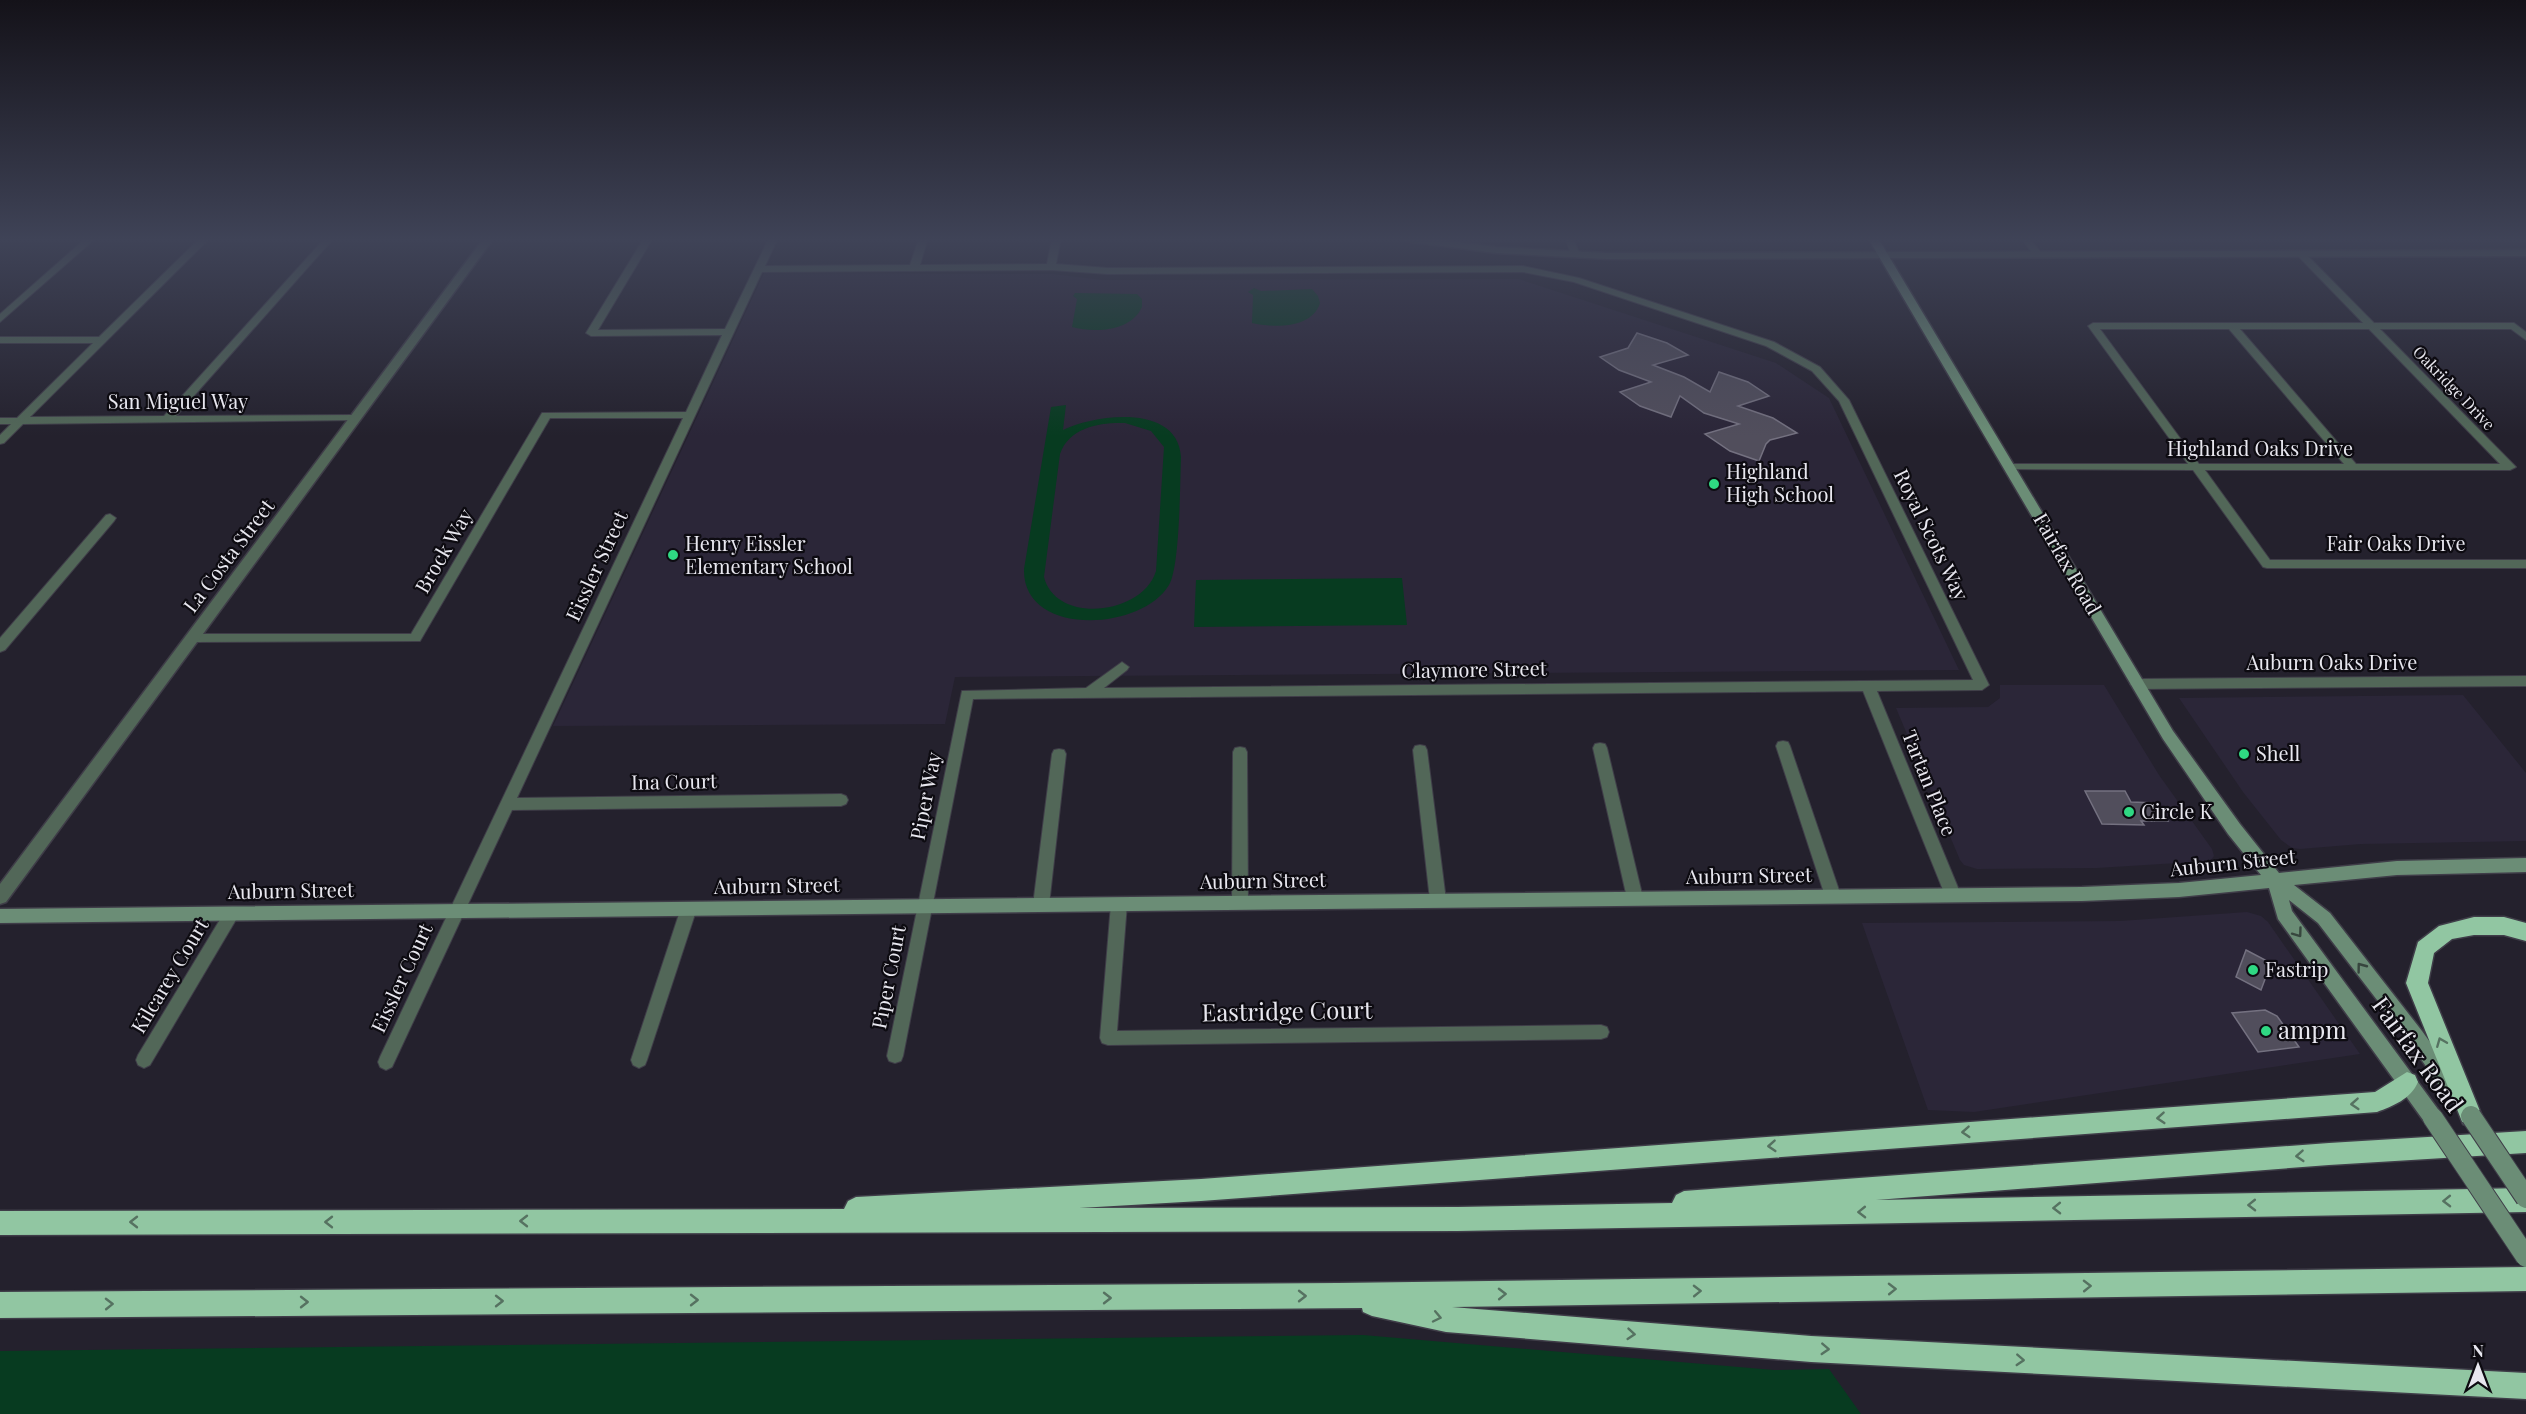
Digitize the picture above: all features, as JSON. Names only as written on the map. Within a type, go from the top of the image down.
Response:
[{"type":"highway","points":[[2470,1116],[2417,983],[2425,948],[2446,932],[2474,926],[2504,926],[2526,932]]},
{"type":"highway","points":[[583,1221],[1033,1201],[1189,1191],[2377,1102],[2392,1095],[2407,1082]]},
{"type":"highway","points":[[1458,1219],[2526,1142]]},
{"type":"highway","points":[[0,1223],[1458,1219],[2526,1199]]},
{"type":"highway","points":[[0,1305],[1338,1296],[2526,1279]]},
{"type":"highway","points":[[1338,1296],[1446,1319],[1800,1348],[2526,1386]]},
{"type":"main road","name":"Fairfax Road","points":[[1912,304],[2137,684],[2199,781],[2275,880],[2324,918],[2416,1037],[2526,1199]]},
{"type":"main road","name":"Auburn Street","points":[[0,916],[2134,893],[2190,890],[2397,868],[2526,865]]},
{"type":"main road","name":"Fairfax Road","points":[[2275,880],[2284,914],[2433,1118],[2526,1257]]},
{"type":"street","points":[[0,319],[17,304]]},
{"type":"street","points":[[0,441],[138,304]]},
{"type":"street","points":[[167,420],[271,304]]},
{"type":"street","name":"La Costa Street","points":[[0,897],[440,304]]},
{"type":"street","points":[[608,304],[591,333],[728,332]]},
{"type":"street","name":"Eissler Street","points":[[457,911],[741,304]]},
{"type":"street","name":"Royal Scots Way","points":[[1647,304],[1786,351],[1827,379],[1845,402],[1982,685]]},
{"type":"street","name":"Oakridge Drive","points":[[2350,304],[2510,467]]},
{"type":"street","points":[[2196,467],[2093,326],[2514,326],[2526,337]]},
{"type":"street","points":[[2232,326],[2353,467]]},
{"type":"street","points":[[0,340],[102,340]]},
{"type":"street","name":"Brock Way","points":[[192,638],[415,638],[546,415],[690,415]]},
{"type":"street","name":"San Miguel Way","points":[[0,421],[355,418]]},
{"type":"street","name":"Highland Oaks Drive","points":[[2010,467],[2510,467]]},
{"type":"street","name":"Fair Oaks Drive","points":[[2196,467],[2267,564],[2526,564]]},
{"type":"street","points":[[2,641],[110,518]]},
{"type":"street","points":[[1089,693],[1122,667]]},
{"type":"street","name":"Auburn Oaks Drive","points":[[2137,684],[2526,681]]},
{"type":"street","name":"Claymore Street","points":[[967,694],[1982,685]]},
{"type":"street","name":"Tartan Place","points":[[1868,686],[1953,895]]},
{"type":"street","name":"Piper Way","points":[[924,906],[967,694]]},
{"type":"street","points":[[1783,747],[1833,896]]},
{"type":"street","points":[[1600,748],[1635,898]]},
{"type":"street","points":[[1420,750],[1438,900]]},
{"type":"street","points":[[1239,752],[1240,902]]},
{"type":"street","points":[[1041,904],[1059,753]]},
{"type":"street","name":"Ina Court","points":[[507,804],[841,800]]},
{"type":"street","name":"Eastridge Court","points":[[1119,904],[1108,1038],[1601,1032]]},
{"type":"street","name":"Piper Court","points":[[895,1056],[924,906]]},
{"type":"street","points":[[639,1059],[689,908]]},
{"type":"street","name":"Eissler Court","points":[[386,1062],[457,911]]},
{"type":"street","name":"Kilcarey Court","points":[[144,1060],[232,913]]},
{"type":"shaded area","points":[[750,304],[1595,304],[1776,363],[1829,398],[1959,670],[955,677],[945,724],[553,726]]},
{"type":"shaded area","points":[[2000,685],[2104,685],[2159,775],[2212,849],[2214,856],[2210,861],[2097,868],[1977,869],[1964,865],[1896,708],[1988,707],[2000,698]]},
{"type":"shaded area","points":[[2463,695],[2526,773],[2526,841],[2361,844],[2292,848],[2281,840],[2243,792],[2179,698]]},
{"type":"shaded area","points":[[2247,912],[2261,916],[2268,922],[2360,1054],[1974,1112],[1928,1110],[1862,923],[2120,921]]},
{"type":"green space","points":[[1076,304],[1142,304],[1137,315],[1130,322],[1121,326],[1101,330],[1072,327]]},
{"type":"green space","points":[[1253,304],[1320,304],[1316,312],[1309,318],[1291,325],[1270,326],[1252,323]]},
{"type":"green space","points":[[1066,405],[1063,430],[1095,420],[1133,417],[1151,421],[1166,428],[1176,440],[1181,457],[1177,543],[1173,575],[1169,585],[1155,601],[1134,612],[1110,619],[1085,620],[1062,616],[1042,607],[1029,591],[1024,569],[1051,407]],"holes":[[[1125,423],[1151,431],[1164,447],[1156,571],[1148,586],[1135,597],[1118,605],[1081,608],[1065,602],[1052,592],[1044,577],[1060,454],[1064,445],[1078,432],[1096,425]]]},
{"type":"green space","points":[[1402,578],[1407,625],[1194,627],[1196,580]]},
{"type":"green space","points":[[1363,1335],[1774,1370],[1829,1369],[1861,1414],[0,1414],[0,1351]]},
{"type":"building","name":"Highland High School","points":[[1637,333],[1667,343],[1688,355],[1653,365],[1684,377],[1710,392],[1719,372],[1748,382],[1769,396],[1738,406],[1773,418],[1797,433],[1770,440],[1759,461],[1730,451],[1705,434],[1739,424],[1704,413],[1680,396],[1671,417],[1640,406],[1620,392],[1651,382],[1619,370],[1600,357],[1628,348]]},
{"type":"building","name":"Circle K","points":[[2085,791],[2125,791],[2131,802],[2157,803],[2168,821],[2141,821],[2144,825],[2102,824]]},
{"type":"building","name":"Fastrip","points":[[2246,950],[2271,963],[2261,990],[2236,977]]},
{"type":"building","name":"ampm","points":[[2265,1010],[2277,1016],[2299,1047],[2258,1052],[2232,1013]]},
{"type":"place","name":"Highland High School","points":[[1714,484]]},
{"type":"place","name":"Henry Eissler Elementary School","points":[[673,555]]},
{"type":"place","name":"Shell","points":[[2244,754]]},
{"type":"place","name":"Circle K","points":[[2129,812]]},
{"type":"place","name":"Fastrip","points":[[2253,970]]},
{"type":"place","name":"ampm","points":[[2266,1031]]}]
